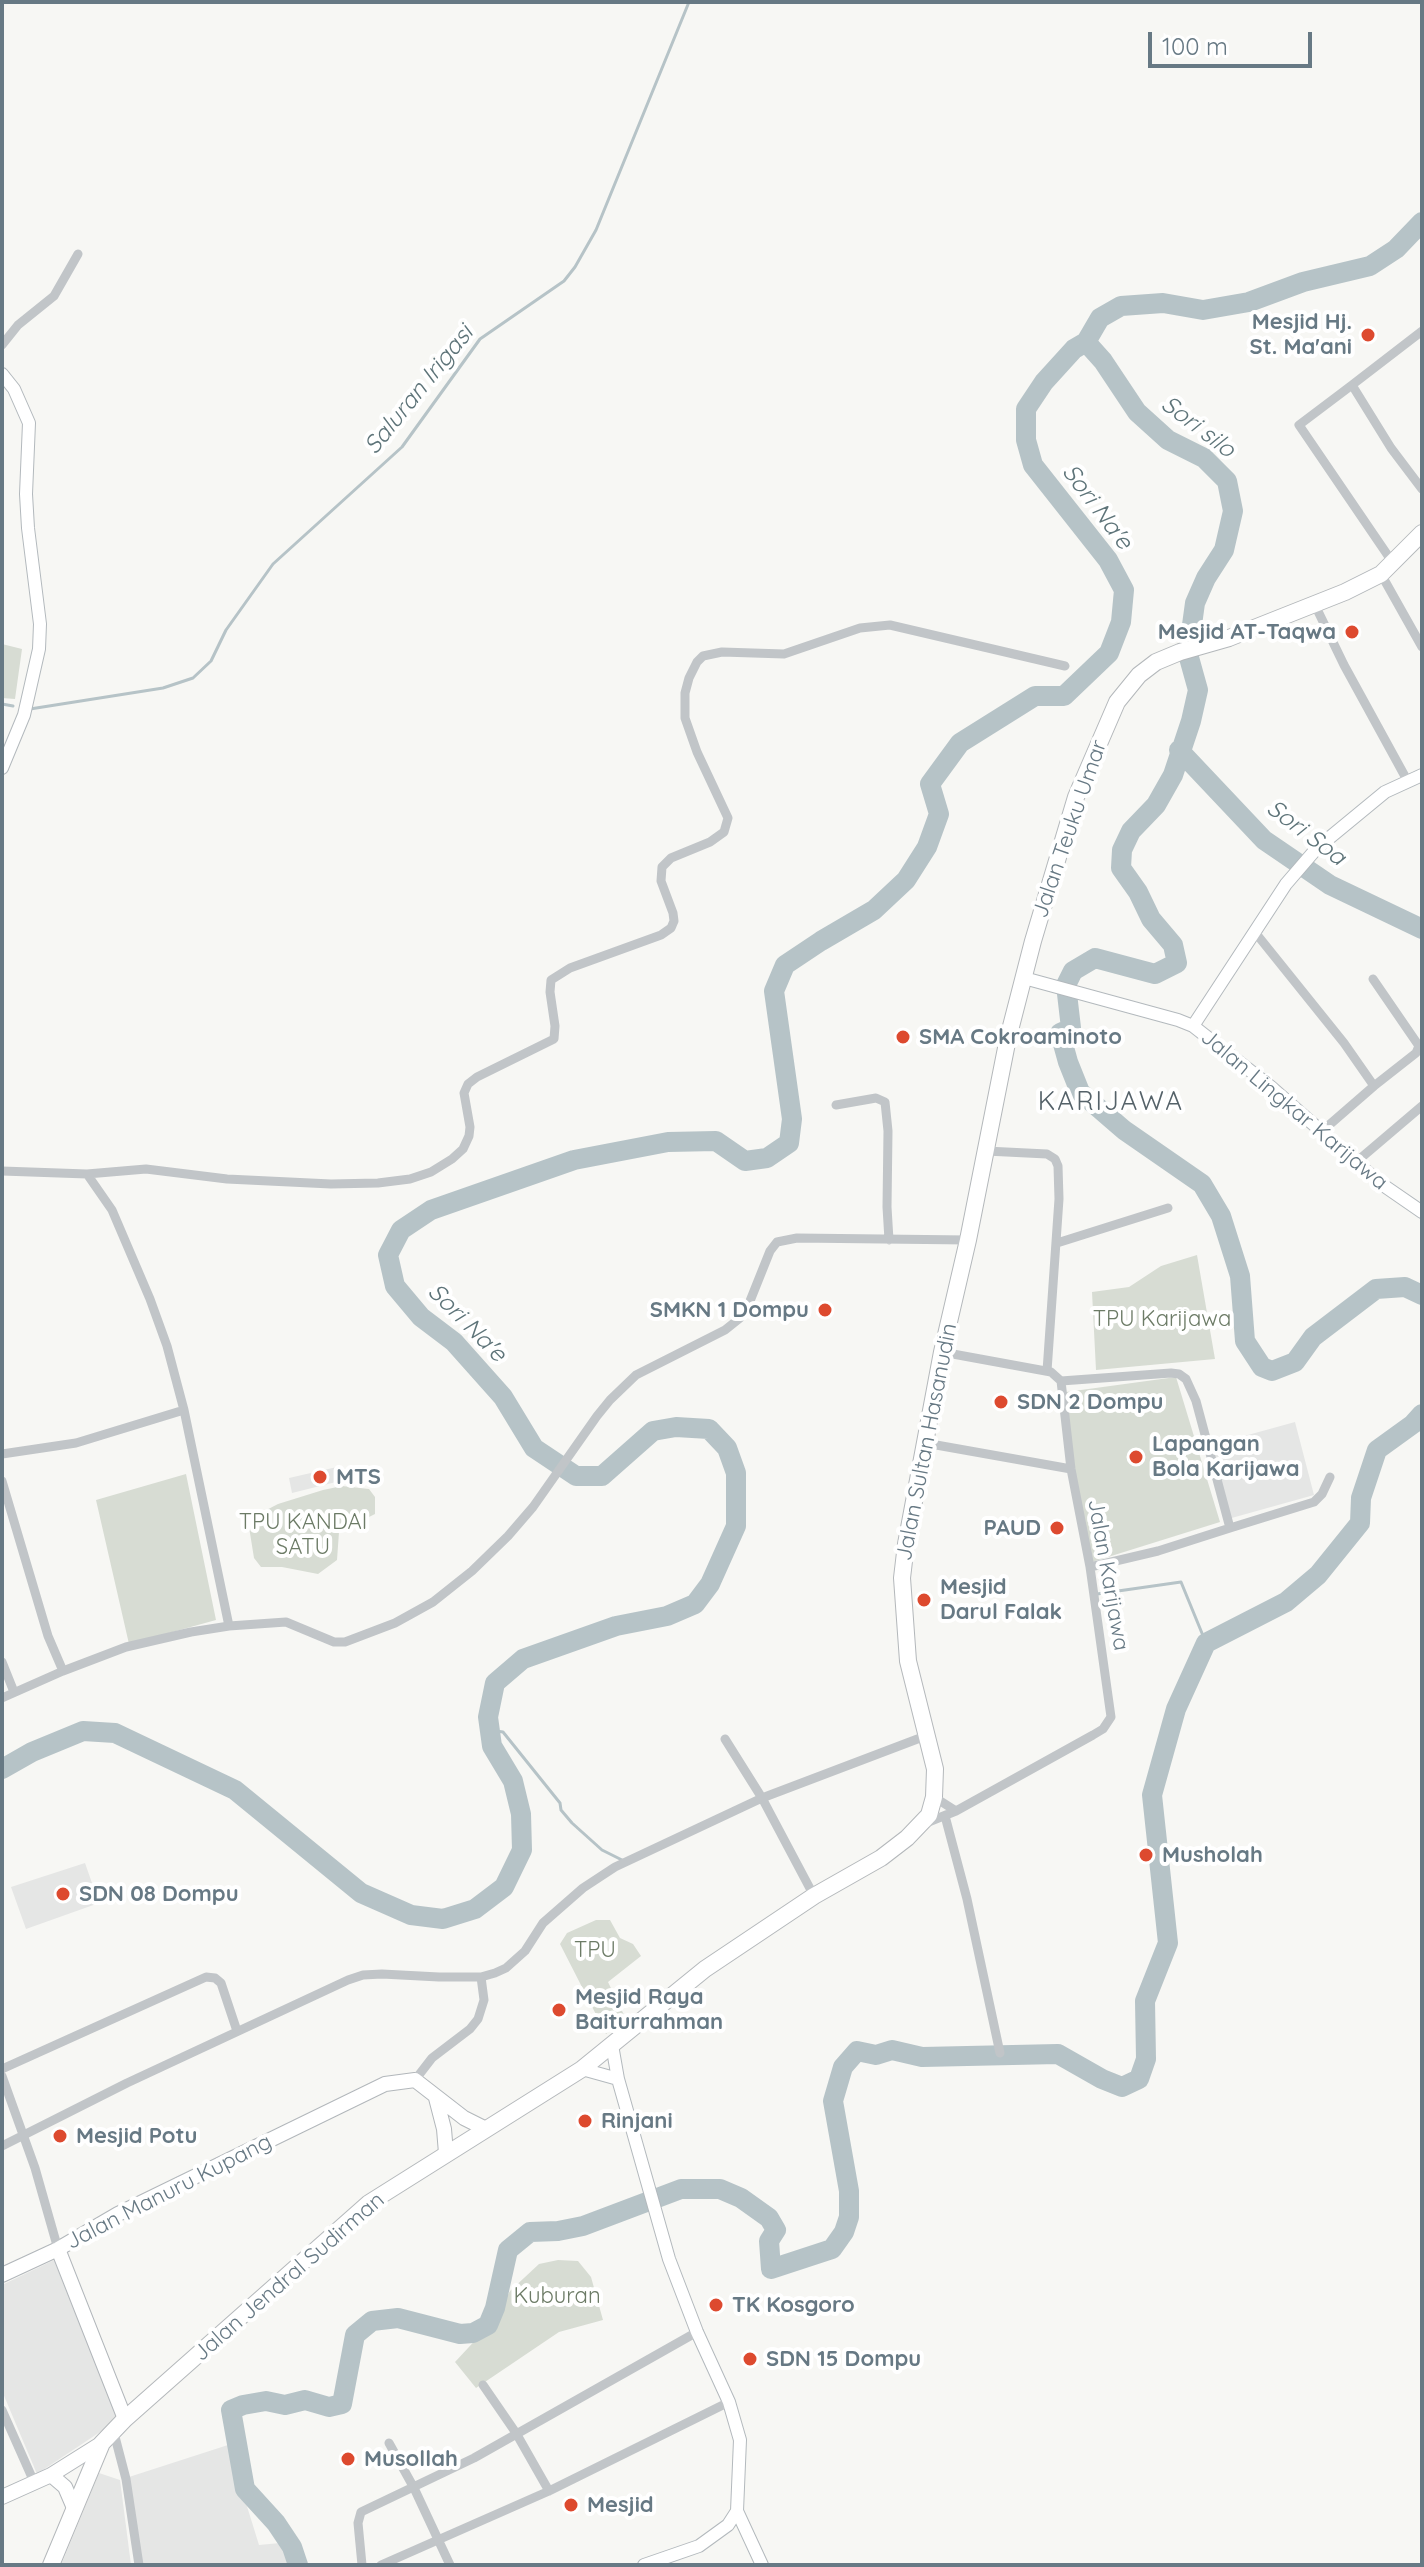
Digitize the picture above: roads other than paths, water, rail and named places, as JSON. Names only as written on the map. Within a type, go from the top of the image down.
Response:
[{"type":"highway","name":"Jalan Teuku Umar","points":[[1024,978],[1076,797],[1117,702],[1139,675],[1156,662],[1315,605],[1387,569],[1422,533]]},
{"type":"highway","name":"Jalan Sultan Hasanudin","points":[[582,2069],[705,1969],[814,1896],[881,1858],[922,1825],[932,1808],[935,1769],[908,1661],[902,1578],[942,1352],[968,1240],[1008,1038],[1024,978]]},
{"type":"highway","name":"Jalan Jendral Sudirman","points":[[125,2419],[369,2203],[582,2069]]},
{"type":"highway","points":[[51,2565],[108,2438],[125,2419]]},
{"type":"main road","points":[[2,374],[14,389],[29,423],[26,494],[40,624],[39,649],[24,715],[2,768]]},
{"type":"main road","points":[[1193,1026],[1286,884],[1317,848],[1372,801],[1407,780],[1422,775]]},
{"type":"main road","name":"Jalan Lingkar Karijawa","points":[[1024,978],[1193,1026],[1271,1087],[1355,1163],[1422,1212]]},
{"type":"main road","points":[[612,2045],[618,2079],[669,2259],[697,2332],[729,2402],[740,2440],[737,2511],[762,2565]]},
{"type":"main road","points":[[582,2069],[618,2079]]},
{"type":"main road","points":[[415,2080],[464,2118],[486,2129]]},
{"type":"main road","name":"Jalan Manuru Kupang","points":[[125,2419],[58,2249],[118,2214],[365,2093],[398,2081],[415,2080]]},
{"type":"main road","points":[[436,2098],[446,2153]]},
{"type":"main road","points":[[2,2275],[58,2249]]},
{"type":"main road","points":[[2,2497],[51,2475],[108,2438]]},
{"type":"main road","points":[[51,2475],[65,2487],[74,2508]]},
{"type":"main road","points":[[644,2565],[699,2546],[721,2532],[737,2511]]},
{"type":"street","points":[[2,345],[18,325],[54,296],[78,254]]},
{"type":"street","points":[[1422,331],[1299,425],[1387,569],[1422,647]]},
{"type":"street","points":[[1352,385],[1391,448],[1422,489]]},
{"type":"street","points":[[1315,605],[1407,780]]},
{"type":"street","points":[[2,1171],[87,1174],[146,1169],[227,1179],[331,1184],[378,1183],[410,1179],[431,1172],[463,1149],[469,1136],[464,1093],[468,1084],[554,1039],[551,980],[570,968],[661,935],[671,928],[674,921],[661,881],[662,867],[671,858],[710,842],[724,832],[728,818],[697,752],[685,718],[685,693],[689,678],[703,656],[722,652],[784,654],[860,628],[890,625],[1065,666]]},
{"type":"street","points":[[1254,931],[1344,1043],[1374,1086]]},
{"type":"street","points":[[1321,1132],[1416,1053],[1419,1046],[1373,979]]},
{"type":"street","points":[[836,1105],[876,1098],[885,1102],[889,1240]]},
{"type":"street","points":[[1355,1163],[1422,1106]]},
{"type":"street","points":[[986,1151],[1043,1154],[1055,1159],[1058,1166],[1057,1243],[1047,1371]]},
{"type":"street","points":[[87,1174],[112,1210],[167,1346],[184,1410],[229,1626]]},
{"type":"street","points":[[1057,1243],[1168,1208]]},
{"type":"street","points":[[2,1698],[126,1647],[229,1626],[286,1622],[334,1642],[345,1642],[395,1623],[433,1602],[472,1571],[508,1536],[533,1507],[597,1416],[636,1375],[725,1330],[740,1318],[777,1242],[797,1238],[968,1240]]},
{"type":"street","points":[[942,1352],[1047,1371],[1061,1381],[1179,1374],[1186,1379],[1196,1401],[1230,1528]]},
{"type":"street","name":"Jalan Karijawa","points":[[956,1811],[1103,1729],[1110,1721],[1111,1710],[1090,1567],[1071,1469],[1061,1381]]},
{"type":"street","points":[[2,1454],[84,1442],[184,1410]]},
{"type":"street","points":[[925,1443],[1071,1469]]},
{"type":"street","points":[[1090,1567],[1158,1551],[1314,1502],[1322,1494],[1330,1477]]},
{"type":"street","points":[[2,1481],[48,1636],[63,1671]]},
{"type":"street","points":[[2,1662],[14,1692]]},
{"type":"street","points":[[2,2146],[237,2031],[363,1975],[481,1977],[506,1968],[525,1951],[543,1923],[583,1888],[615,1867],[762,1798],[928,1735]]},
{"type":"street","points":[[725,1739],[762,1798],[814,1896]]},
{"type":"street","points":[[934,1797],[956,1811]]},
{"type":"street","points":[[922,1825],[956,1811]]},
{"type":"street","points":[[945,1816],[1000,2053]]},
{"type":"street","points":[[2,2069],[206,1977],[215,1978],[221,1983],[237,2031]]},
{"type":"street","points":[[415,2080],[432,2058],[470,2029],[478,2019],[484,2000],[481,1977]]},
{"type":"street","points":[[2,2076],[35,2168],[58,2249]]},
{"type":"street","points":[[362,2565],[359,2513],[414,2488],[697,2332]]},
{"type":"street","points":[[483,2385],[516,2433],[549,2491]]},
{"type":"street","points":[[381,2565],[549,2491],[729,2402]]},
{"type":"street","points":[[2,2410],[34,2482]]},
{"type":"street","points":[[108,2438],[126,2479],[139,2565]]},
{"type":"street","points":[[389,2443],[450,2565]]},
{"type":"waterway","name":"Saluran Irigasi","points":[[30,709],[163,688],[193,678],[211,661],[226,630],[273,564],[402,447],[480,339],[564,281],[575,267],[596,230],[689,2]]},
{"type":"waterway","name":"Sori silo","points":[[1422,222],[1396,249],[1370,266],[1303,282],[1249,302],[1203,310],[1163,303],[1121,306],[1100,318],[1086,342],[1103,361],[1137,412],[1168,440],[1204,458],[1227,481],[1233,511],[1224,550],[1195,603],[1188,654],[1198,690],[1191,721],[1173,775],[1156,805],[1131,831],[1122,850],[1121,868],[1138,892],[1151,919],[1173,945],[1177,963],[1155,974],[1095,958],[1073,971],[1066,985],[1071,1028],[1060,1033],[1080,1092],[1124,1130],[1202,1184],[1221,1216],[1240,1276],[1245,1341],[1262,1367],[1272,1371],[1295,1362],[1313,1337],[1376,1289],[1405,1287],[1422,1295]]},
{"type":"waterway","name":"Sori Na'e","points":[[2,1769],[32,1752],[83,1731],[115,1733],[235,1790],[361,1893],[411,1915],[443,1919],[475,1909],[504,1887],[522,1850],[521,1814],[513,1781],[492,1746],[488,1717],[495,1683],[523,1659],[616,1626],[667,1616],[695,1604],[710,1584],[736,1526],[736,1473],[727,1448],[709,1429],[676,1427],[653,1431],[602,1476],[576,1476],[534,1448],[503,1397],[454,1342],[421,1317],[395,1286],[388,1255],[401,1230],[431,1210],[574,1160],[668,1142],[716,1141],[745,1161],[767,1158],[789,1143],[792,1119],[774,991],[785,965],[874,910],[906,880],[927,847],[939,814],[930,784],[960,743],[1035,696],[1064,696],[1109,653],[1121,622],[1124,590],[1108,560],[1033,465],[1026,440],[1026,409],[1044,382],[1074,349],[1086,342]]},
{"type":"waterway","name":"Saluran Irigasi","points":[[2,704],[13,706]]},
{"type":"waterway","name":"Sori Soa","points":[[1179,750],[1264,840],[1330,885],[1422,929]]},
{"type":"waterway","points":[[298,2565],[292,2547],[276,2523],[245,2489],[231,2410],[266,2401],[285,2405],[305,2400],[329,2407],[342,2404],[355,2335],[372,2321],[398,2318],[460,2334],[473,2333],[488,2325],[508,2250],[530,2232],[583,2226],[681,2189],[720,2189],[741,2198],[769,2218],[776,2230],[769,2241],[771,2269],[832,2249],[844,2232],[849,2217],[849,2191],[833,2101],[843,2067],[857,2051],[876,2055],[892,2050],[922,2057],[1058,2054],[1122,2087],[1139,2079],[1146,2059],[1145,2001],[1168,1943],[1152,1795],[1176,1709],[1206,1643],[1286,1602],[1318,1575],[1360,1523],[1361,1498],[1377,1450],[1422,1414]]},
{"type":"waterway","points":[[1097,1594],[1181,1582],[1206,1643]]},
{"type":"waterway","points":[[489,1730],[503,1732],[560,1803],[561,1810],[572,1823],[602,1850],[624,1861]]},
{"type":"place","name":"Mesjid Hj. St. Ma'ani","points":[[1368,335]]},
{"type":"place","name":"Mesjid AT-Taqwa","points":[[1352,632]]},
{"type":"place","name":"SMA Cokroaminoto","points":[[903,1037]]},
{"type":"place","name":"SMKN 1 Dompu","points":[[825,1310]]},
{"type":"place","name":"SDN 2 Dompu","points":[[1001,1402]]},
{"type":"place","name":"Lapangan Bola Karijawa","points":[[1136,1457]]},
{"type":"place","name":"MTS","points":[[320,1477]]},
{"type":"place","name":"PAUD","points":[[1057,1528]]},
{"type":"place","name":"Mesjid Darul Falak","points":[[924,1600]]},
{"type":"place","name":"Musholah","points":[[1146,1855]]},
{"type":"place","name":"SDN 08 Dompu","points":[[63,1894]]},
{"type":"place","name":"Mesjid Raya Baiturrahman","points":[[559,2010]]},
{"type":"place","name":"Rinjani","points":[[585,2121]]},
{"type":"place","name":"Mesjid Potu","points":[[60,2136]]},
{"type":"place","name":"TK Kosgoro","points":[[716,2305]]},
{"type":"place","name":"SDN 15 Dompu","points":[[750,2359]]},
{"type":"place","name":"Musollah","points":[[348,2459]]},
{"type":"place","name":"Mesjid","points":[[571,2505]]},
{"type":"district","name":"KARIJAWA","points":[[1111,1102]]},
{"type":"park label","name":"TPU Karijawa","points":[[1162,1319]]},
{"type":"park label","name":"TPU KANDAI SATU","points":[[303,1534]]},
{"type":"park label","name":"TPU","points":[[595,1950]]},
{"type":"park label","name":"Kuburan","points":[[557,2296]]}]
